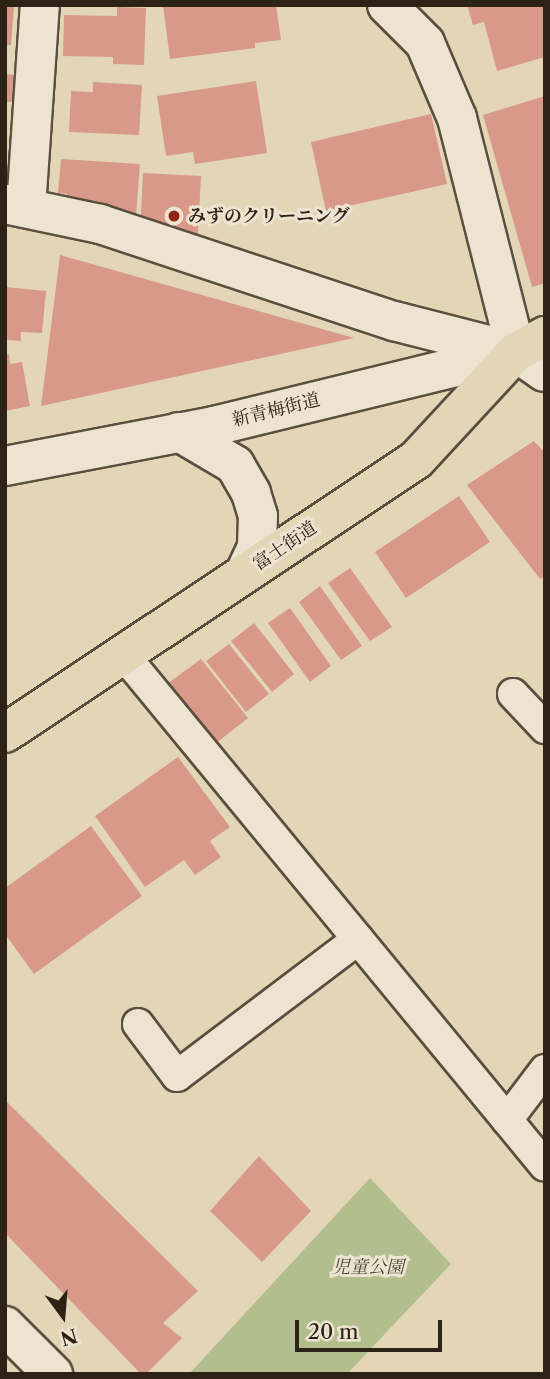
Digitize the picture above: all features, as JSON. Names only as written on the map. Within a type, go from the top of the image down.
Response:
[{"type":"main road","name":"富士街道","points":[[5,733],[416,460],[538,351]]},
{"type":"street","points":[[40,5],[16,206],[100,224],[394,321],[538,351]]},
{"type":"street","points":[[387,5],[425,43],[457,118],[538,351]]},
{"type":"street","name":"新青梅街道","points":[[5,466],[178,432],[538,351]]},
{"type":"street","points":[[178,432],[235,465],[251,493],[258,516],[257,547],[245,573]]},
{"type":"street","points":[[5,1326],[53,1374]]},
{"type":"lane","points":[[123,654],[545,1166]]},
{"type":"lane","points":[[513,694],[545,728]]},
{"type":"lane","points":[[138,1024],[177,1076],[358,939]]},
{"type":"lane","points":[[507,1120],[545,1070]]},
{"type":"green space","name":"児童公園","points":[[370,1178],[451,1264],[347,1374],[189,1374]]},
{"type":"building","points":[[163,5],[276,5],[281,40],[255,43],[255,48],[170,59]]},
{"type":"building","points":[[467,5],[545,5],[545,57],[497,71],[484,22],[473,25]]},
{"type":"building","points":[[5,6],[14,7],[11,45],[5,45]]},
{"type":"building","points":[[117,7],[146,8],[144,65],[113,64],[113,57],[63,56],[64,15],[117,16]]},
{"type":"building","points":[[5,74],[15,75],[13,102],[5,102]]},
{"type":"building","points":[[256,81],[267,153],[195,164],[193,152],[166,156],[157,96]]},
{"type":"building","points":[[93,82],[142,85],[139,135],[69,132],[71,91],[93,92]]},
{"type":"building","points":[[545,96],[545,283],[532,287],[483,115]]},
{"type":"building","points":[[431,114],[447,184],[326,211],[311,142]]},
{"type":"building","points":[[61,159],[140,164],[136,216],[66,206],[67,194],[58,193]]},
{"type":"building","points":[[143,173],[201,176],[198,234],[140,232]]},
{"type":"building","points":[[60,255],[354,338],[41,406]]},
{"type":"building","points":[[5,287],[46,291],[42,333],[21,332],[21,341],[5,340]]},
{"type":"building","points":[[9,354],[10,364],[22,362],[30,406],[5,411],[5,355]]},
{"type":"building","points":[[534,441],[545,453],[545,576],[540,579],[467,485]]},
{"type":"building","points":[[459,496],[490,542],[406,598],[375,552]]},
{"type":"building","points":[[350,568],[392,627],[370,641],[328,583]]},
{"type":"building","points":[[320,586],[362,646],[341,660],[299,602]]},
{"type":"building","points":[[290,608],[331,666],[310,682],[268,623]]},
{"type":"building","points":[[254,623],[294,674],[272,692],[231,641]]},
{"type":"building","points":[[229,644],[269,694],[246,712],[206,661]]},
{"type":"building","points":[[201,659],[248,718],[215,744],[167,684]]},
{"type":"building","points":[[178,757],[230,827],[210,841],[221,857],[195,875],[184,860],[145,887],[95,816]]},
{"type":"building","points":[[91,826],[142,896],[34,974],[5,934],[5,888]]},
{"type":"building","points":[[5,1100],[198,1291],[163,1323],[182,1338],[146,1374],[141,1374],[5,1233]]},
{"type":"building","points":[[259,1156],[311,1211],[262,1262],[210,1211]]},
{"type":"place","name":"みずのクリーニング","points":[[174,216]]}]
